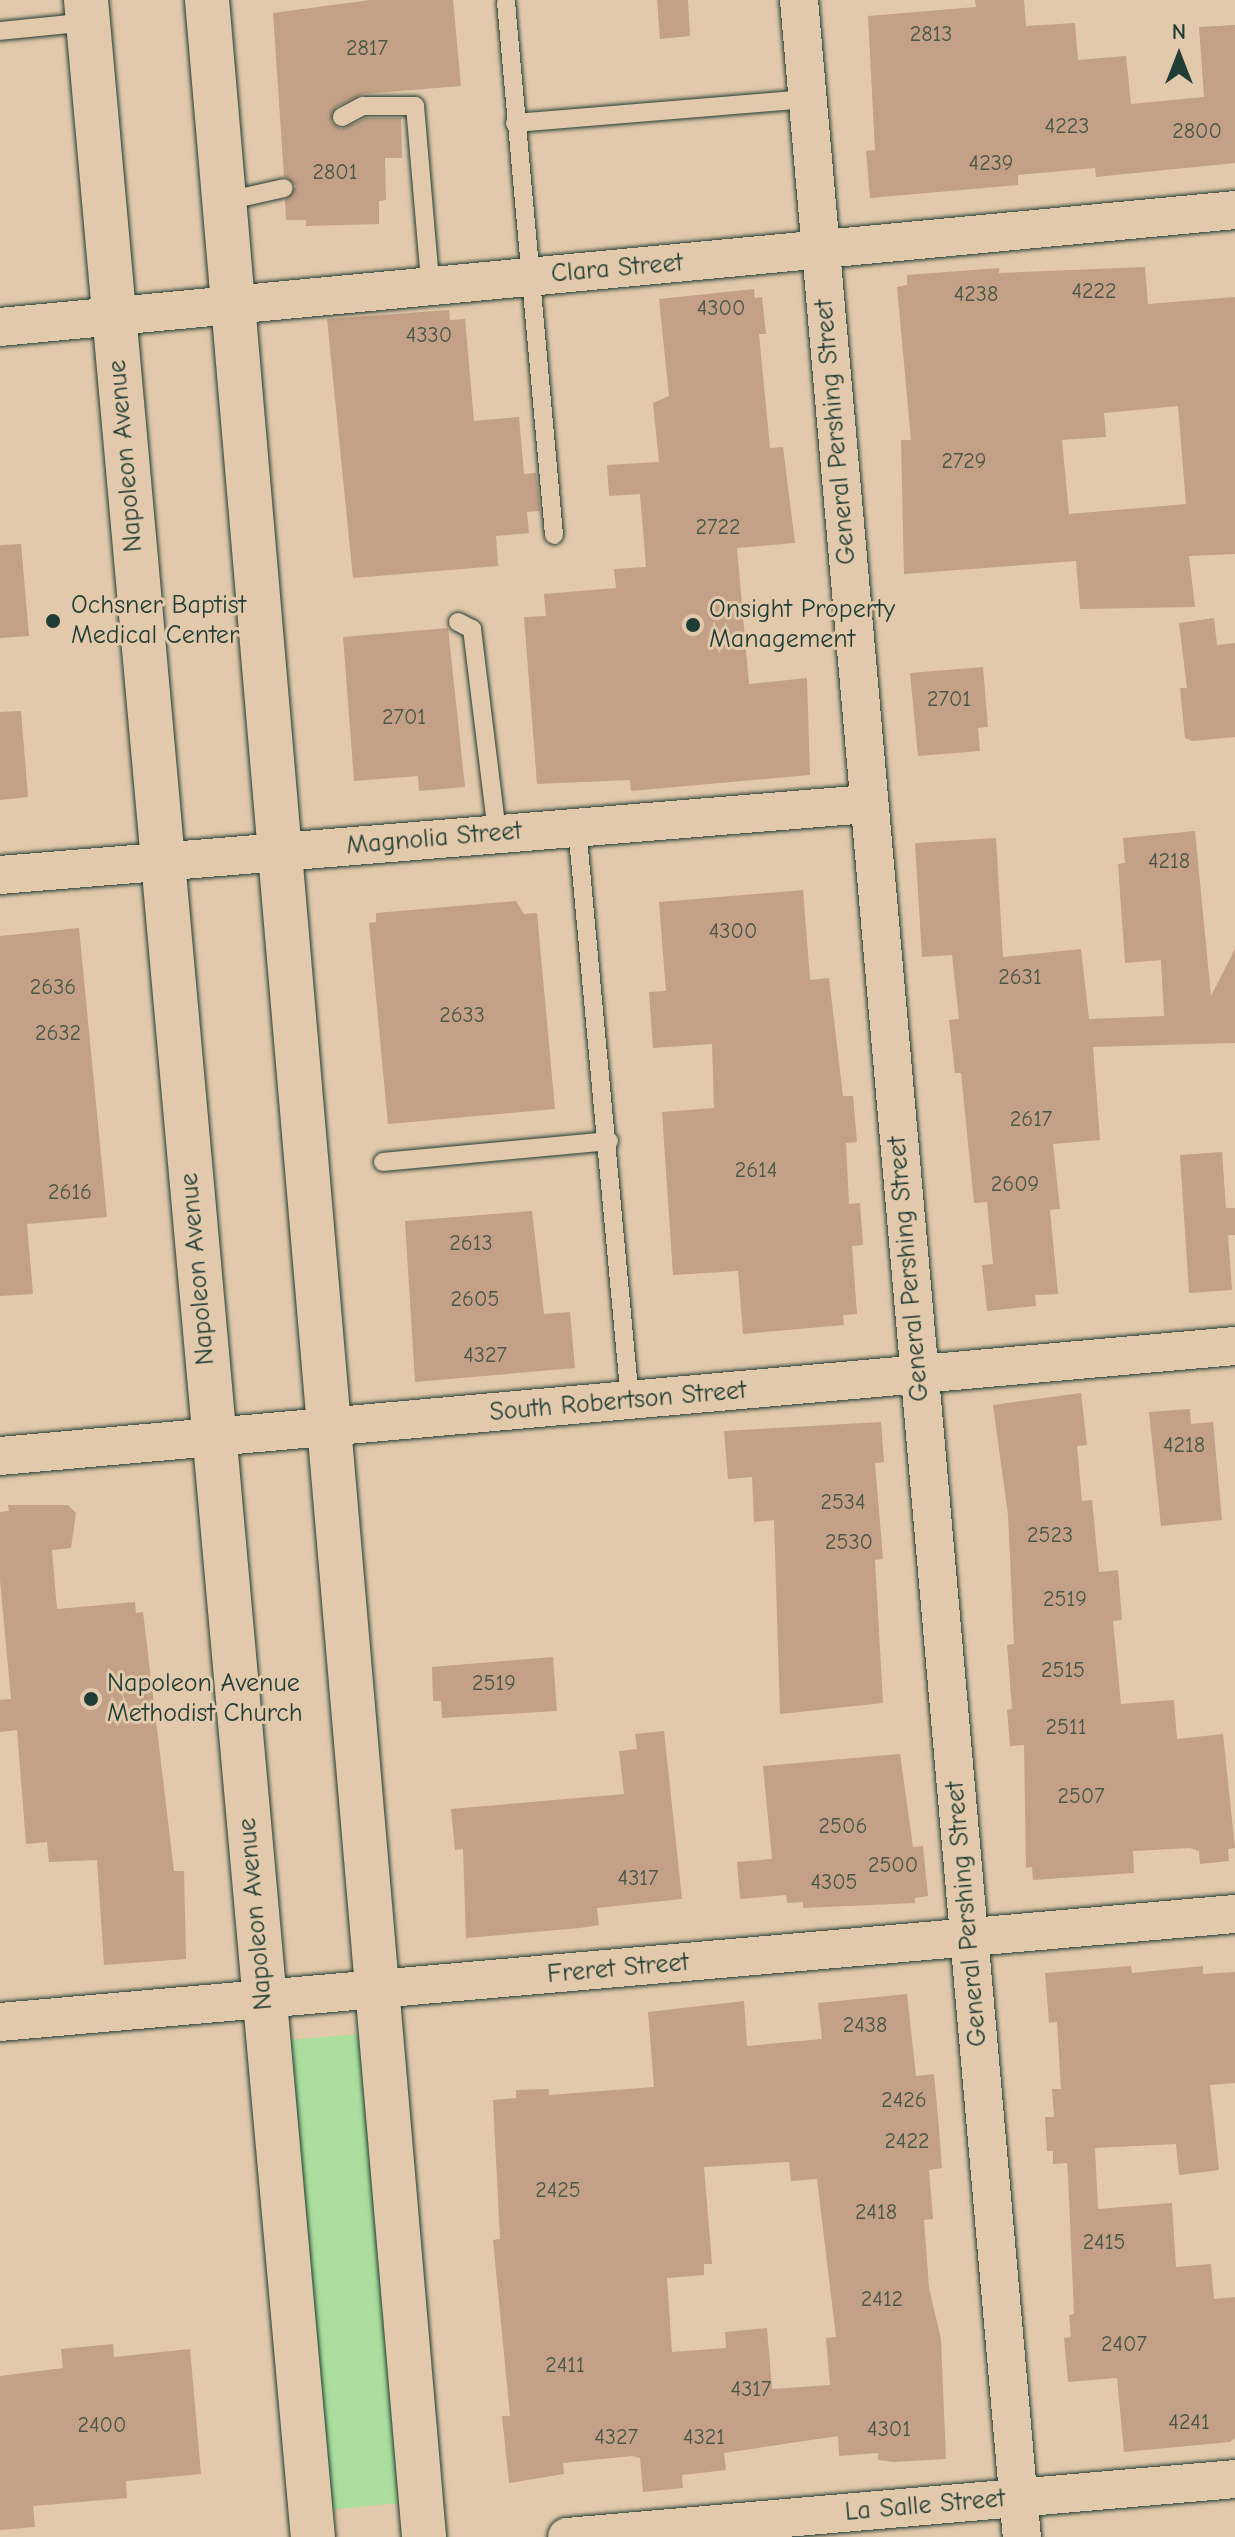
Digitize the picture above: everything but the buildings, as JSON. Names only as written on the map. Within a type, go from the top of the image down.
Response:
[{"type":"main road","points":[[207,0],[424,2537]]},
{"type":"main road","name":"Napoleon Avenue","points":[[87,11],[313,2537]]},
{"type":"street","name":"General Pershing Street","points":[[799,0],[1022,2537]]},
{"type":"street","name":"Clara Street","points":[[0,327],[430,282],[527,278],[1235,210]]},
{"type":"street","name":"Magnolia Street","points":[[0,875],[868,804]]},
{"type":"street","name":"South Robertson Street","points":[[0,1456],[1235,1346]]},
{"type":"street","name":"Freret Street","points":[[0,2022],[1235,1914]]},
{"type":"street","name":"La Salle Street","points":[[567,2537],[1235,2479]]},
{"type":"lane","points":[[506,2],[527,278],[554,535]]},
{"type":"lane","points":[[0,31],[87,11]]},
{"type":"lane","points":[[515,123],[807,99]]},
{"type":"lane","points":[[342,117],[363,106],[415,106],[430,282]]},
{"type":"lane","points":[[226,201],[284,188]]},
{"type":"lane","points":[[458,622],[472,629],[497,834]]},
{"type":"lane","points":[[577,827],[609,1141],[630,1401]]},
{"type":"lane","points":[[383,1162],[609,1141]]},
{"type":"green space","points":[[360,2034],[400,2503],[329,2510],[286,2040]]},
{"type":"place","name":"Ochsner Baptist Medical Center","points":[[53,621]]},
{"type":"place","name":"Onsight Property Management","points":[[693,625]]},
{"type":"place","name":"Napoleon Avenue Methodist Church","points":[[91,1699]]}]
